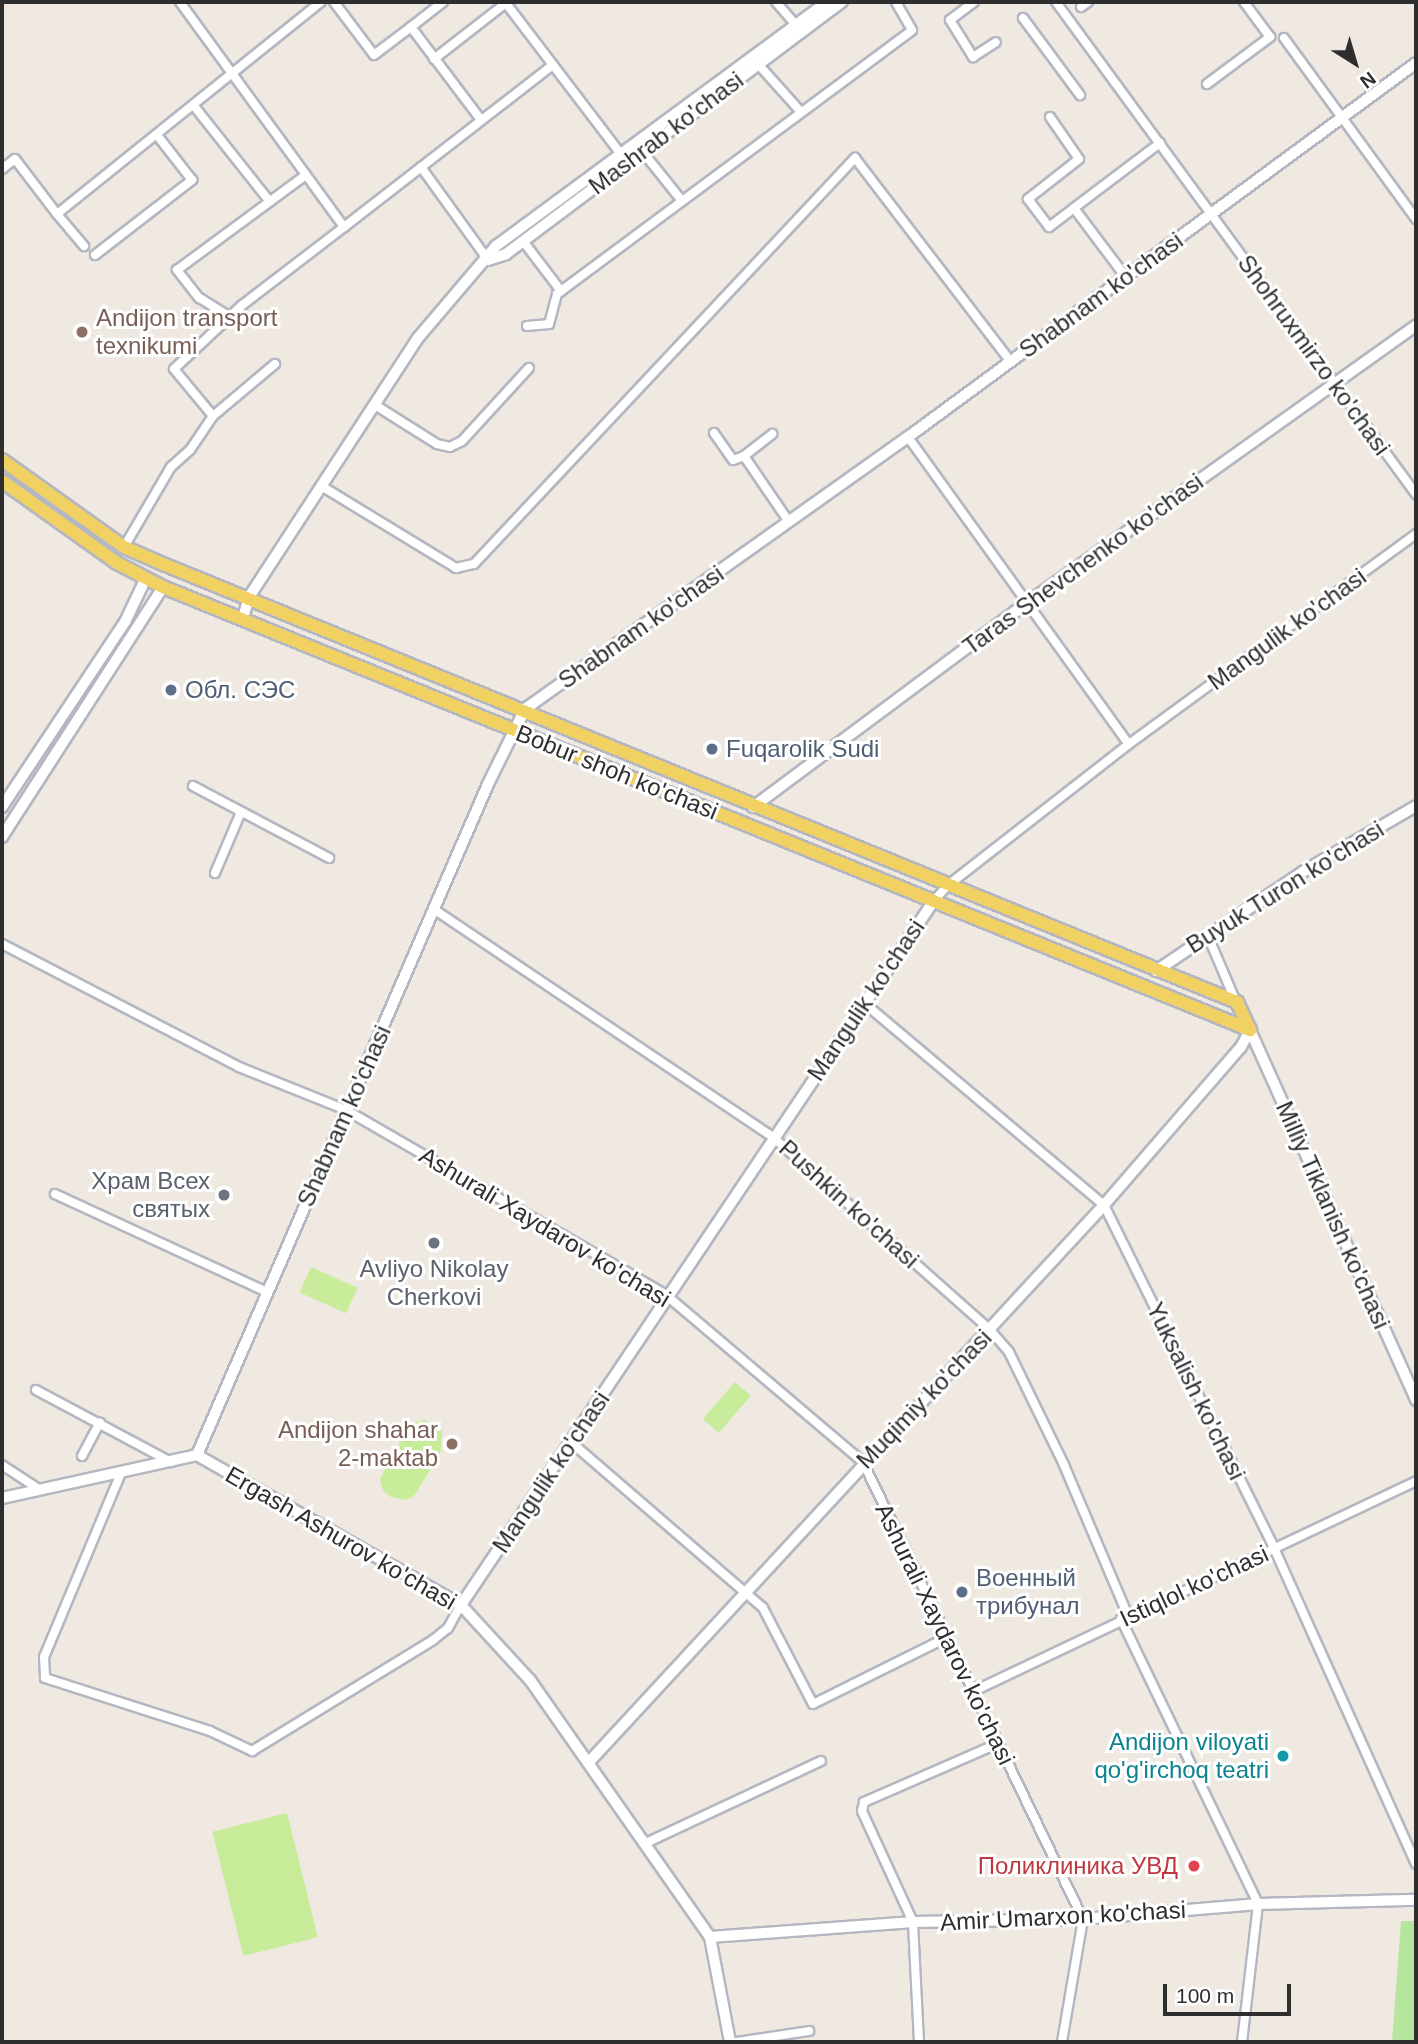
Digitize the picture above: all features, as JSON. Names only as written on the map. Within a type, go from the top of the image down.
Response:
[{"type":"main road","name":"Bobur shoh ko'chasi","points":[[2,460],[124,547],[525,709],[752,807],[1237,1002]]},
{"type":"main road","name":"Bobur shoh ko'chasi","points":[[2,481],[96,549],[163,587],[1250,1030]]},
{"type":"main road","points":[[1237,1002],[1250,1030]]},
{"type":"street","points":[[180,2],[344,227]]},
{"type":"street","points":[[57,214],[321,2]]},
{"type":"street","points":[[334,2],[374,55],[443,2]]},
{"type":"street","points":[[776,2],[796,25]]},
{"type":"street","name":"Mashrab ko'chasi","points":[[488,260],[523,240],[642,151],[686,112],[827,2]]},
{"type":"street","name":"Mashrab ko'chasi","points":[[243,618],[249,597],[418,338],[509,235],[621,155],[758,64],[842,2]]},
{"type":"street","points":[[527,326],[549,324],[561,291],[912,30],[896,2]]},
{"type":"street","points":[[974,2],[950,20],[973,57],[996,42]]},
{"type":"street","name":"Shohruxmirzo ko'chasi","points":[[1056,2],[1416,495]]},
{"type":"street","points":[[1207,84],[1270,37],[1244,2]]},
{"type":"street","points":[[435,59],[505,3],[621,155]]},
{"type":"street","points":[[1023,18],[1080,95]]},
{"type":"street","points":[[411,27],[481,120]]},
{"type":"street","points":[[1284,38],[1416,219]]},
{"type":"street","name":"Shabnam ko'chasi","points":[[197,1455],[346,1110],[525,709],[908,437],[1416,63]]},
{"type":"street","points":[[758,64],[800,111]]},
{"type":"street","points":[[213,416],[174,369],[230,317],[553,65]]},
{"type":"street","points":[[194,106],[270,202]]},
{"type":"street","points":[[1050,117],[1079,159],[1028,199],[1049,227],[1160,143]]},
{"type":"street","points":[[95,255],[192,180],[157,135]]},
{"type":"street","points":[[642,151],[682,201]]},
{"type":"street","points":[[323,487],[456,568],[474,564],[857,157],[1010,361]]},
{"type":"street","points":[[2,169],[15,159],[84,246]]},
{"type":"street","points":[[421,167],[488,260]]},
{"type":"street","points":[[230,317],[199,298],[177,270],[306,175]]},
{"type":"street","points":[[1074,208],[1125,276]]},
{"type":"street","points":[[523,240],[561,291]]},
{"type":"street","name":"Taras Shevchenko ko'chasi","points":[[752,807],[1027,603],[1416,326]]},
{"type":"street","points":[[124,547],[171,467],[213,416],[275,364]]},
{"type":"street","points":[[375,405],[438,444],[450,447],[462,441],[529,368]]},
{"type":"street","points":[[714,433],[733,460],[744,456],[772,434]]},
{"type":"street","points":[[908,437],[1129,744]]},
{"type":"street","points":[[744,456],[789,522]]},
{"type":"street","name":"Mangulik ko'chasi","points":[[461,1605],[572,1443],[666,1295],[863,1003],[947,886],[1129,744],[1416,534]]},
{"type":"street","points":[[2,807],[125,622],[146,578]]},
{"type":"street","points":[[2,837],[163,587]]},
{"type":"street","points":[[193,786],[329,858]]},
{"type":"street","name":"Buyuk Turon ko'chasi","points":[[1156,971],[1207,934],[1416,806]]},
{"type":"street","points":[[215,873],[241,812]]},
{"type":"street","name":"Pushkin ko'chasi","points":[[435,910],[774,1138],[990,1330],[1009,1352],[1064,1465],[1125,1618],[1258,1905]]},
{"type":"street","points":[[1207,934],[1237,1002]]},
{"type":"street","name":"Ashurali Xaydarov ko'chasi","points":[[2,944],[239,1067],[346,1110],[666,1295],[863,1462],[1083,1919]]},
{"type":"street","name":"Yuksalish ko'chasi","points":[[863,1003],[1104,1205],[1274,1548],[1416,1864]]},
{"type":"street","name":"Muqimiy ko'chasi","points":[[589,1762],[863,1462],[990,1330],[1104,1205],[1241,1048],[1250,1030]]},
{"type":"street","name":"Milliy Tiklanish ko'chasi","points":[[1250,1030],[1416,1400]]},
{"type":"street","points":[[55,1195],[267,1292]]},
{"type":"street","points":[[36,1390],[100,1422],[170,1462]]},
{"type":"street","points":[[82,1456],[100,1422]]},
{"type":"street","points":[[572,1443],[762,1608],[813,1704],[946,1638]]},
{"type":"street","name":"Ergash Ashurov ko'chasi","points":[[2,1498],[197,1455],[461,1605],[530,1680],[710,1937],[730,2042]]},
{"type":"street","points":[[2,1465],[40,1490]]},
{"type":"street","points":[[121,1473],[44,1657],[45,1678],[210,1731],[252,1751],[433,1640],[448,1628],[461,1605]]},
{"type":"street","name":"Istiqlol ko'chasi","points":[[972,1692],[1416,1481]]},
{"type":"street","points":[[919,2042],[913,1922],[862,1811],[863,1802],[997,1744]]},
{"type":"street","points":[[646,1843],[821,1761]]},
{"type":"street","name":"Amir Umarxon ko'chasi","points":[[710,1937],[913,1922],[1083,1919],[1258,1905],[1416,1900]]},
{"type":"street","points":[[1242,2042],[1258,1905]]},
{"type":"street","points":[[1062,2042],[1083,1919]]},
{"type":"street","points":[[736,2042],[808,2031]]},
{"type":"green space","points":[[311,1267],[358,1288],[346,1313],[300,1293]]},
{"type":"green space","points":[[735,1382],[751,1396],[719,1433],[703,1419]]},
{"type":"green space","points":[[425,1420],[442,1430],[441,1451],[415,1495],[406,1500],[391,1497],[383,1491],[380,1479],[410,1424]]},
{"type":"green space","points":[[287,1813],[318,1937],[243,1956],[212,1832]]},
{"type":"green space","points":[[1401,1921],[1416,1921],[1416,2042],[1392,2042]]},
{"type":"place","name":"Andijon transport texnikumi","points":[[82,332]]},
{"type":"place","name":"Обл. СЭС","points":[[171,690]]},
{"type":"place","name":"Fuqarolik Sudi","points":[[712,749]]},
{"type":"place","name":"Храм Всех святых","points":[[224,1195]]},
{"type":"place","name":"Avliyo Nikolay Cherkovi","points":[[434,1243]]},
{"type":"place","name":"Andijon shahar 2-maktab","points":[[452,1444]]},
{"type":"place","name":"Военный трибунал","points":[[962,1592]]},
{"type":"place","name":"Andijon viloyati qo'g'irchoq teatri","points":[[1283,1756]]},
{"type":"place","name":"Поликлиника УВД","points":[[1194,1866]]}]
